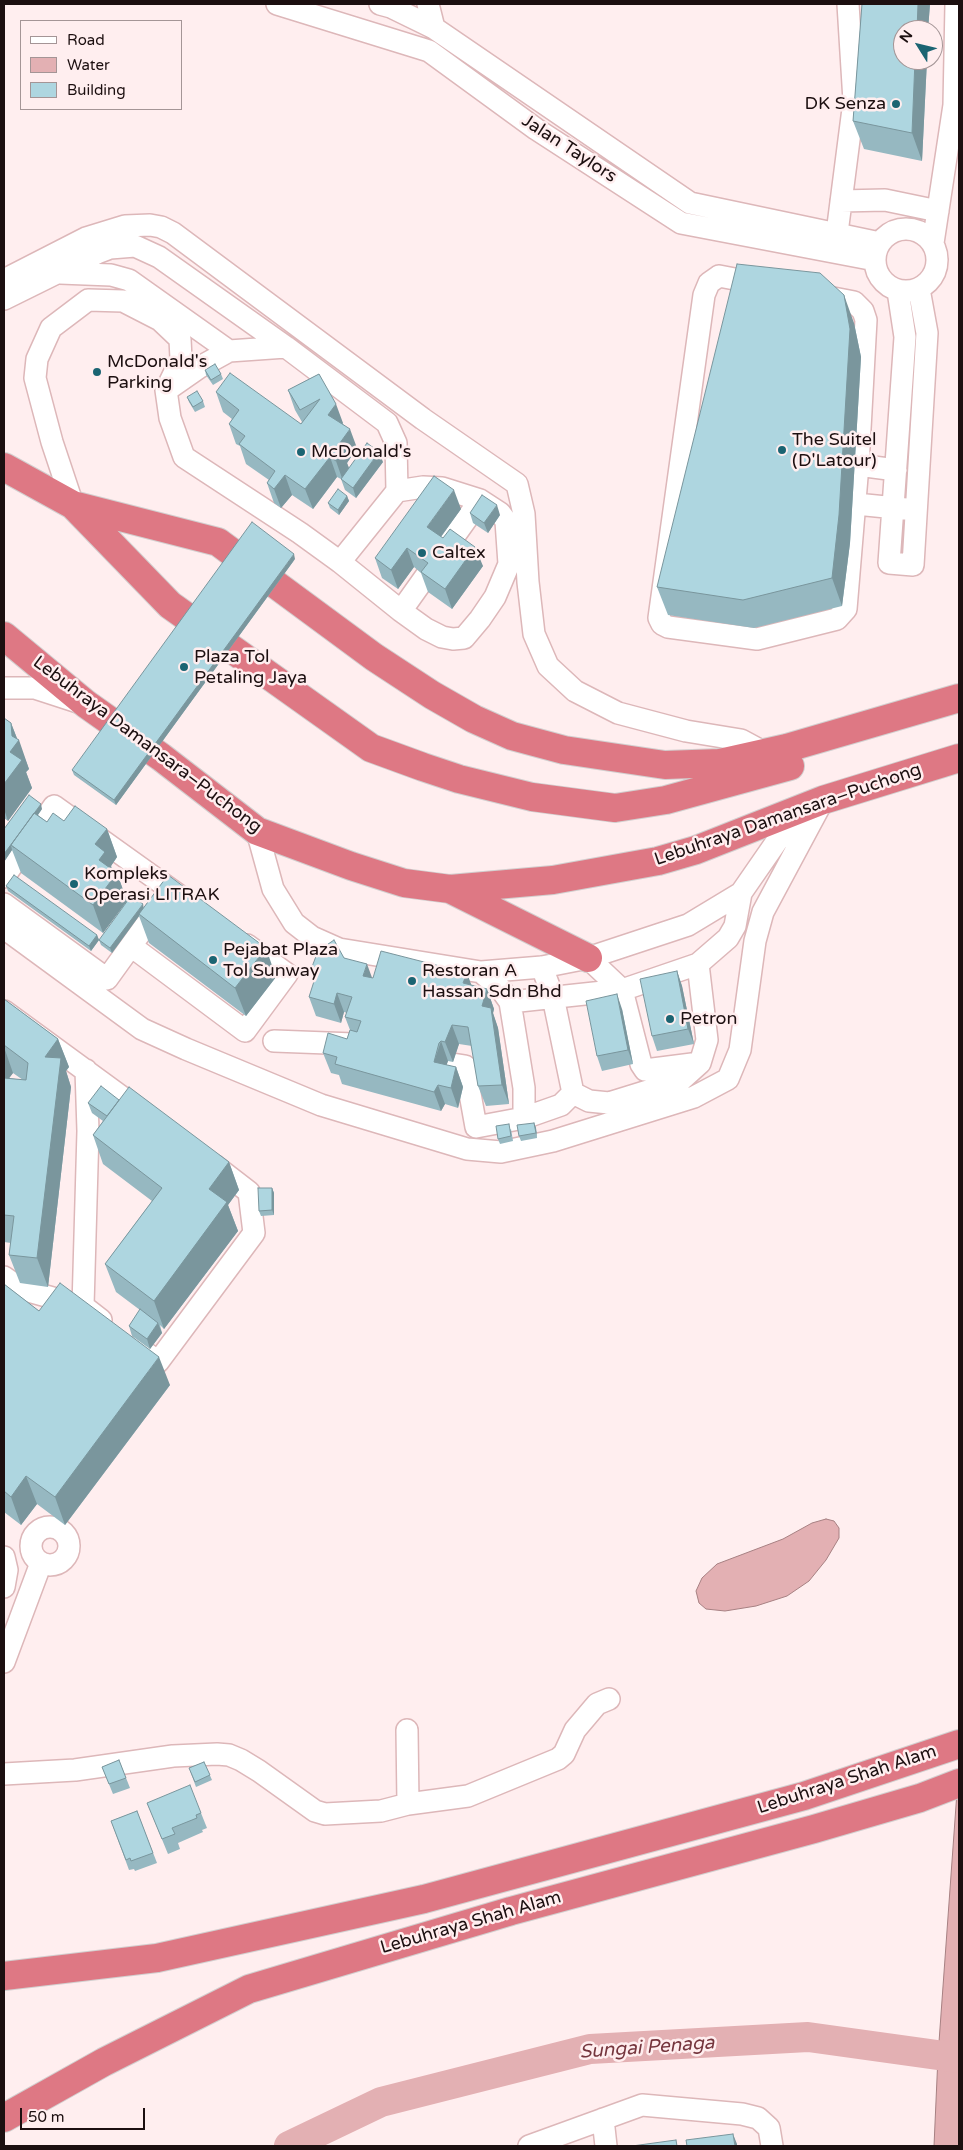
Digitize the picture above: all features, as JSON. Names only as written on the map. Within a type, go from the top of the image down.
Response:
[{"type":"highway","points":[[4,467],[73,506],[218,542],[374,657],[474,719],[512,736],[564,750],[665,765],[720,763],[959,718]]},
{"type":"highway","points":[[73,506],[170,605],[371,748],[459,779],[532,797],[615,808],[666,800],[849,740],[959,698]]},
{"type":"highway","name":"Lebuhraya Damansara–Puchong","points":[[4,636],[86,704],[161,757],[257,831],[351,866],[404,883],[450,889],[553,880],[658,861],[696,850],[815,803],[864,786],[959,758]]},
{"type":"highway","points":[[450,889],[588,958]]},
{"type":"highway","name":"Lebuhraya Shah Alam","points":[[4,1976],[157,1958],[424,1899],[804,1796],[959,1744]]},
{"type":"highway","name":"Lebuhraya Shah Alam","points":[[4,2118],[104,2062],[249,1989],[511,1910],[814,1829],[920,1798],[959,1783]]},
{"type":"street","name":"Jalan Taylors","points":[[277,4],[429,51],[536,129],[681,222],[877,251]]},
{"type":"street","name":"Jalan Taylors","points":[[380,4],[391,7],[434,28],[690,203],[837,233],[877,251]]},
{"type":"street","points":[[428,4],[434,28]]},
{"type":"street","points":[[837,233],[854,101],[848,4]]},
{"type":"street","points":[[933,243],[954,105],[956,4]]},
{"type":"street","points":[[841,201],[885,200],[938,211]]},
{"type":"street","points":[[4,280],[86,238],[125,226],[150,225],[161,227],[173,233],[424,419],[517,484],[524,514],[528,582],[534,634],[548,666],[575,691],[618,713],[686,731],[741,740],[767,754]]},
{"type":"street","points":[[907,229],[917,231],[933,243],[937,253],[936,269],[928,283],[909,290],[889,287],[876,270],[877,251],[887,235],[896,230],[907,229]]},
{"type":"street","points":[[4,299],[104,251],[135,246],[159,257],[286,347],[387,423],[396,443],[397,491],[340,562]]},
{"type":"street","points":[[58,273],[111,275],[129,280],[229,352]]},
{"type":"street","points":[[719,276],[854,302],[863,311],[866,320],[856,504],[846,610],[837,619],[757,639],[668,627],[662,624],[659,618],[704,295],[709,283],[719,276]]},
{"type":"street","points":[[909,290],[927,333],[913,565],[889,563],[909,290]]},
{"type":"street","points":[[73,506],[52,442],[35,378],[37,359],[51,328],[88,300],[123,301],[160,320],[180,339],[181,359],[166,390],[170,418],[184,457],[300,533],[426,629],[442,637],[452,639],[464,638],[495,597],[509,564],[506,521],[500,513],[480,500],[442,488],[424,487],[397,491]]},
{"type":"street","points":[[166,390],[200,367],[229,352],[286,347]]},
{"type":"street","points":[[858,465],[896,470]]},
{"type":"street","points":[[401,611],[480,500]]},
{"type":"street","points":[[856,504],[916,510]]},
{"type":"street","points":[[509,564],[528,582]]},
{"type":"street","points":[[4,688],[35,688],[86,704]]},
{"type":"street","points":[[257,831],[273,889],[294,923],[312,937],[339,948],[481,972],[542,967],[588,958],[688,925],[741,893],[777,842],[815,803]]},
{"type":"street","points":[[4,928],[142,1029],[186,1049],[321,1105],[467,1149],[501,1152],[553,1142],[694,1096],[728,1078],[740,1050],[755,941],[763,912],[815,803]]},
{"type":"street","points":[[4,877],[54,806],[202,912]]},
{"type":"street","points":[[4,904],[108,979],[172,890]]},
{"type":"street","points":[[510,1002],[622,990],[698,964],[728,938],[735,926],[741,893]]},
{"type":"street","points":[[131,946],[245,1031],[287,974],[233,935]]},
{"type":"street","points":[[588,958],[622,990],[641,1064],[645,1070],[700,1063]]},
{"type":"street","points":[[573,1094],[589,1101],[609,1103],[680,1081],[700,1063],[707,1040],[698,964]]},
{"type":"street","points":[[542,967],[553,997],[573,1094]]},
{"type":"street","points":[[481,972],[500,988],[510,1002],[524,1088],[524,1118]]},
{"type":"street","points":[[4,1011],[164,1128]]},
{"type":"street","points":[[274,1041],[318,1044],[348,1043],[367,1046]]},
{"type":"street","points":[[446,1063],[465,1066],[476,1127],[524,1118],[561,1105],[573,1094]]},
{"type":"street","points":[[83,1306],[88,1131],[86,1070]]},
{"type":"street","points":[[4,1277],[21,1289],[83,1306],[158,1362],[254,1233],[250,1192],[195,1151]]},
{"type":"street","points":[[4,1557],[7,1570],[4,1588]]},
{"type":"street","points":[[4,1662],[41,1563]]},
{"type":"street","points":[[4,1774],[75,1770],[173,1756],[229,1755],[241,1760],[285,1788],[315,1811],[325,1814],[381,1811],[408,1804],[468,1796],[558,1759],[564,1754],[575,1730],[580,1724],[597,1704],[609,1698]]},
{"type":"street","points":[[406,1730],[408,1804]]},
{"type":"street","points":[[529,2146],[642,2105],[742,2114],[758,2118],[769,2128],[772,2146]]},
{"type":"street","points":[[603,2119],[606,2146]]},
{"type":"water","points":[[826,1519],[834,1521],[839,1528],[839,1538],[826,1560],[809,1581],[787,1596],[756,1606],[725,1611],[706,1609],[699,1603],[696,1591],[702,1578],[717,1564],[783,1539],[812,1523]]},
{"type":"water","points":[[959,1764],[959,2146],[934,2146],[938,2056]]},
{"type":"building","points":[[862,4],[918,4],[917,20],[893,20],[893,70],[915,70],[912,133],[853,121]]},
{"type":"building","name":"The Suitel (D'Latour)","points":[[737,264],[820,273],[844,295],[850,329],[839,515],[832,578],[743,600],[657,587]]},
{"type":"building","points":[[215,364],[221,374],[211,380],[205,370]]},
{"type":"building","name":"McDonald's","points":[[230,373],[301,424],[320,399],[300,410],[288,390],[319,374],[336,404],[328,415],[350,429],[337,447],[343,451],[336,461],[330,457],[305,489],[285,475],[274,489],[267,483],[275,471],[239,444],[245,436],[229,424],[239,410],[216,392]]},
{"type":"building","points":[[197,391],[203,401],[193,407],[187,397]]},
{"type":"building","points":[[367,443],[379,452],[353,488],[341,479]]},
{"type":"building","points":[[434,476],[454,490],[427,527],[443,538],[450,529],[475,547],[445,589],[421,572],[428,563],[407,548],[391,570],[375,558]]},
{"type":"building","points":[[338,489],[347,496],[338,510],[328,503]]},
{"type":"building","points":[[482,495],[497,505],[484,523],[470,513]]},
{"type":"building","name":"Plaza Tol Petaling Jaya","points":[[252,522],[294,554],[114,800],[72,770]]},
{"type":"building","points":[[4,718],[11,723],[12,736],[19,740],[10,752],[22,760],[4,784]]},
{"type":"building","points":[[29,795],[41,804],[4,854],[4,829]]},
{"type":"building","points":[[75,806],[107,829],[95,844],[105,852],[99,860],[117,873],[93,905],[11,845],[34,813],[47,822],[53,813],[64,821]]},
{"type":"building","points":[[14,875],[97,935],[89,946],[6,886]]},
{"type":"building","points":[[168,875],[266,948],[235,988],[139,914]]},
{"type":"building","points":[[131,896],[143,904],[110,948],[99,940]]},
{"type":"building","points":[[334,940],[344,958],[367,964],[363,976],[373,978],[381,951],[467,973],[463,983],[487,989],[482,1006],[491,1008],[502,1085],[478,1086],[468,1027],[452,1025],[445,1042],[441,1041],[439,1043],[434,1062],[456,1067],[451,1088],[438,1085],[434,1092],[335,1064],[337,1057],[323,1053],[328,1033],[347,1039],[350,1030],[357,1032],[361,1021],[345,1017],[352,997],[337,993],[334,1004],[309,997],[316,975],[310,972],[318,951]]},
{"type":"building","name":"Petron","points":[[677,971],[688,1029],[652,1036],[640,979]]},
{"type":"building","points":[[617,994],[628,1050],[597,1056],[586,1001]]},
{"type":"building","points":[[4,999],[58,1039],[45,1057],[61,1058],[37,1258],[9,1255],[14,1216],[4,1215],[4,1078],[26,1080],[28,1063],[4,1045]]},
{"type":"building","points":[[101,1086],[119,1100],[107,1116],[88,1103]]},
{"type":"building","points":[[129,1087],[229,1162],[209,1189],[227,1202],[154,1301],[105,1264],[162,1188],[93,1135]]},
{"type":"building","points":[[534,1123],[536,1133],[519,1136],[517,1125]]},
{"type":"building","points":[[509,1124],[511,1136],[498,1139],[496,1126]]},
{"type":"building","points":[[258,1188],[272,1188],[272,1210],[259,1211]]},
{"type":"building","points":[[60,1283],[159,1357],[55,1497],[26,1476],[11,1497],[4,1491],[4,1284],[39,1311]]},
{"type":"building","points":[[140,1309],[158,1323],[147,1339],[129,1326]]},
{"type":"building","points":[[119,1760],[126,1778],[109,1784],[102,1767]]},
{"type":"building","points":[[204,1762],[210,1775],[195,1782],[189,1768]]},
{"type":"building","points":[[190,1785],[201,1813],[196,1815],[197,1818],[172,1828],[175,1834],[162,1839],[147,1803]]},
{"type":"building","points":[[137,1811],[153,1853],[131,1861],[130,1858],[126,1860],[111,1821]]},
{"type":"building","points":[[733,2134],[735,2146],[687,2146],[686,2140]]},
{"type":"building","points":[[676,2140],[677,2146],[632,2146]]},
{"type":"waterway","name":"Sungai Penaga","points":[[289,2146],[381,2102],[590,2049],[808,2037],[959,2058]]},
{"type":"place","name":"DK Senza","points":[[896,104]]},
{"type":"place","name":"McDonald's Parking","points":[[97,372]]},
{"type":"place","name":"The Suitel (D'Latour)","points":[[782,450]]},
{"type":"place","name":"McDonald's","points":[[301,452]]},
{"type":"place","name":"Caltex","points":[[422,553]]},
{"type":"place","name":"Plaza Tol Petaling Jaya","points":[[184,667]]},
{"type":"place","name":"Kompleks Operasi LITRAK","points":[[74,884]]},
{"type":"place","name":"Pejabat Plaza Tol Sunway","points":[[213,960]]},
{"type":"place","name":"Restoran A Hassan Sdn Bhd","points":[[412,981]]},
{"type":"place","name":"Petron","points":[[670,1019]]}]
